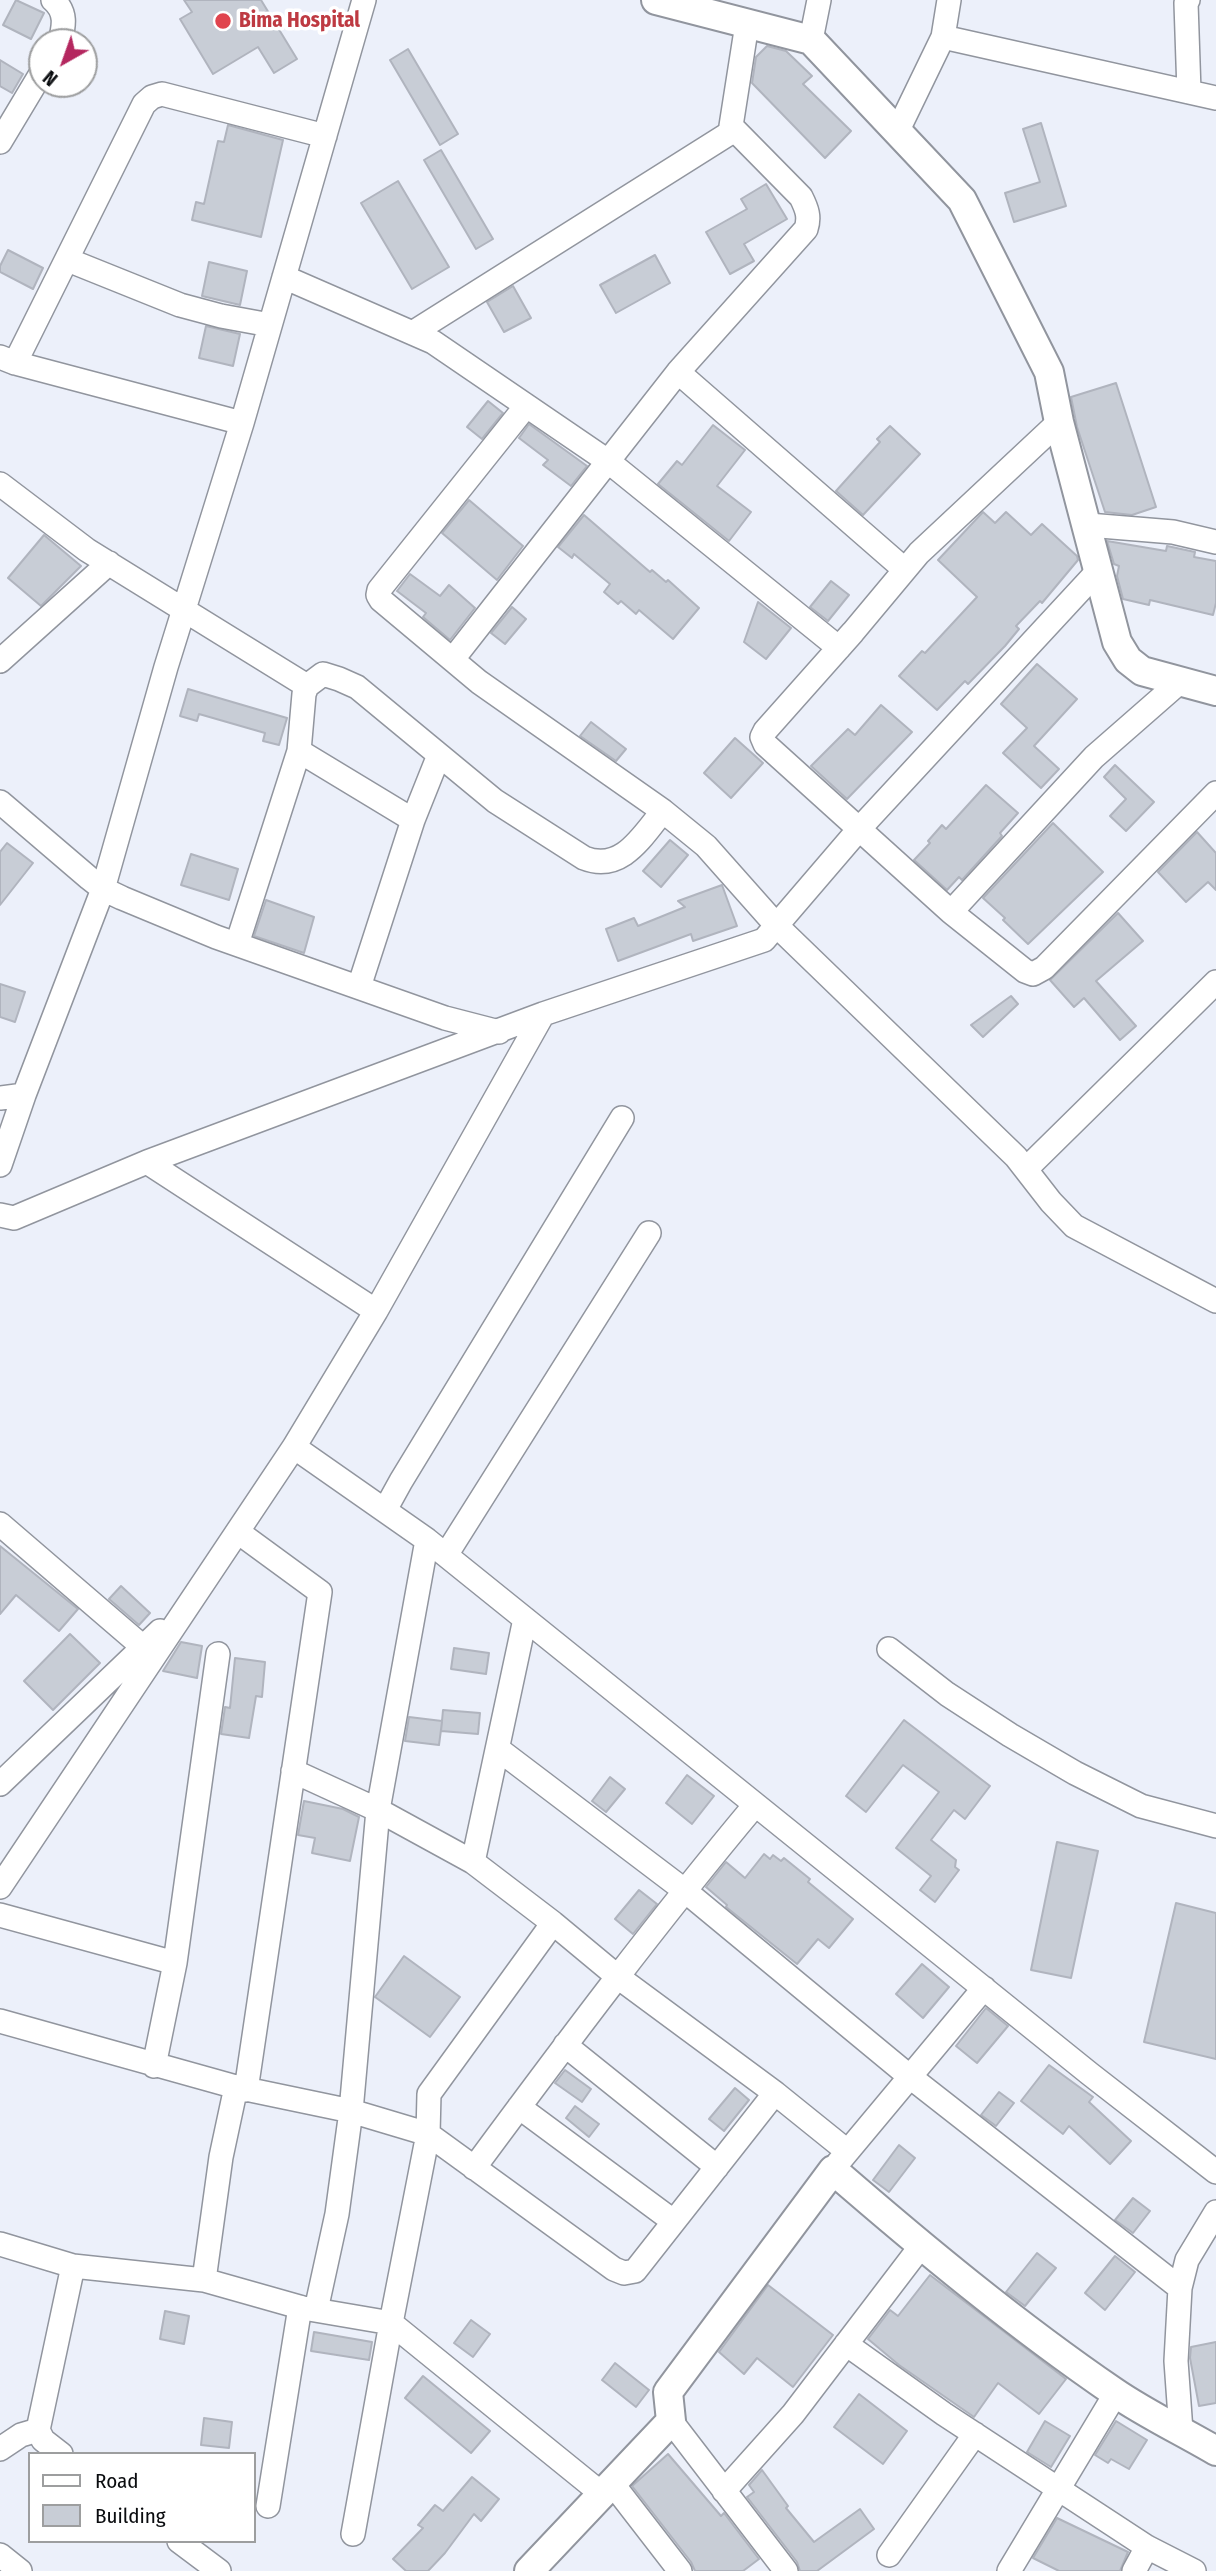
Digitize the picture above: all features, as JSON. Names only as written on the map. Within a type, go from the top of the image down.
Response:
[{"type":"street","points":[[53,0],[64,16],[62,28]]},
{"type":"street","points":[[0,1165],[103,889],[364,0]]},
{"type":"street","points":[[656,0],[811,40],[962,200],[1049,372],[1059,422],[1117,642],[1128,660],[1142,671],[1216,691]]},
{"type":"street","points":[[811,40],[819,0]]},
{"type":"street","points":[[897,132],[943,37],[949,0]]},
{"type":"street","points":[[1188,0],[1189,92]]},
{"type":"street","points":[[453,659],[678,372],[806,229],[807,210],[801,197],[733,131],[730,121],[747,24]]},
{"type":"street","points":[[943,37],[1216,97]]},
{"type":"street","points":[[242,423],[7,360],[68,260],[145,104],[152,97],[162,94],[325,136]]},
{"type":"street","points":[[0,142],[28,95]]},
{"type":"street","points":[[414,332],[733,131]]},
{"type":"street","points":[[68,260],[180,305],[270,325]]},
{"type":"street","points":[[284,277],[433,342],[609,462],[839,648]]},
{"type":"street","points":[[678,372],[904,569]]},
{"type":"street","points":[[526,406],[379,590],[378,596],[385,605],[479,682],[663,811],[706,846],[777,926],[1026,1169],[1051,1202],[1074,1226],[1216,1301]]},
{"type":"street","points":[[1059,422],[904,569],[762,737],[771,751],[951,912],[1025,971],[1034,974],[1216,793]]},
{"type":"street","points":[[0,484],[87,550],[307,686]]},
{"type":"street","points":[[1088,525],[1173,532],[1216,542]]},
{"type":"street","points":[[2,655],[109,563]]},
{"type":"street","points":[[0,1215],[14,1218],[147,1162],[543,1014],[764,940],[860,828],[1097,572]]},
{"type":"street","points":[[237,944],[299,751],[307,686],[323,674],[340,678],[357,687],[495,801],[584,858],[594,862],[610,861],[626,854],[663,811]]},
{"type":"street","points":[[951,912],[1094,757],[1182,680]]},
{"type":"street","points":[[299,751],[413,820]]},
{"type":"street","points":[[359,987],[413,820],[439,755]]},
{"type":"street","points":[[0,802],[103,889],[237,944],[445,1018],[499,1032]]},
{"type":"street","points":[[1026,1169],[1216,982]]},
{"type":"street","points":[[2,1881],[294,1447],[376,1311],[543,1014]]},
{"type":"street","points":[[0,1098],[24,1095]]},
{"type":"street","points":[[386,1510],[401,1481],[622,1118]]},
{"type":"street","points":[[147,1162],[376,1311]]},
{"type":"street","points":[[446,1555],[649,1233]]},
{"type":"street","points":[[294,1447],[427,1540],[1216,2172]]},
{"type":"street","points":[[0,1524],[143,1647]]},
{"type":"street","points":[[204,2280],[221,2157],[241,2089],[320,1592],[237,1532]]},
{"type":"street","points":[[268,2506],[308,2309],[337,2214],[351,2111],[378,1810],[427,1540]]},
{"type":"street","points":[[4,1771],[191,1601]]},
{"type":"street","points":[[473,1862],[525,1619]]},
{"type":"street","points":[[889,1649],[968,1708],[1075,1773],[1141,1806],[1216,1826]]},
{"type":"street","points":[[155,2066],[175,1963],[218,1654]]},
{"type":"street","points":[[498,1749],[684,1890],[909,2076],[1180,2288]]},
{"type":"street","points":[[293,1771],[378,1810],[473,1862],[553,1923],[618,1978],[775,2093],[921,2246],[1116,2393],[1216,2451]]},
{"type":"street","points":[[474,2168],[684,1890],[755,1805]]},
{"type":"street","points":[[0,1915],[175,1963]]},
{"type":"street","points":[[353,2534],[428,2134],[429,2094],[553,1923]]},
{"type":"street","points":[[786,2571],[671,2421],[668,2392],[840,2161],[984,1988]]},
{"type":"street","points":[[0,2021],[241,2089],[351,2111],[428,2134],[614,2269],[624,2273],[635,2271],[775,2093]]},
{"type":"street","points":[[565,2045],[717,2167]]},
{"type":"street","points":[[519,2107],[673,2221]]},
{"type":"street","points":[[1181,2431],[1176,2361],[1180,2288],[1187,2260],[1216,2212]]},
{"type":"street","points":[[0,2244],[73,2266],[204,2280],[308,2309],[391,2323],[607,2488],[680,2571]]},
{"type":"street","points":[[724,2491],[793,2414],[921,2246]]},
{"type":"street","points":[[58,2452],[43,2440],[38,2430],[73,2266]]},
{"type":"street","points":[[846,2344],[975,2434],[1147,2547],[1187,2569]]},
{"type":"street","points":[[1009,2571],[1116,2393]]},
{"type":"street","points":[[529,2571],[671,2421]]},
{"type":"street","points":[[0,2449],[21,2435],[38,2430]]},
{"type":"street","points":[[889,2555],[975,2434]]},
{"type":"street","points":[[182,2543],[219,2571]]},
{"type":"street","points":[[1134,2571],[1147,2547]]},
{"type":"street","points":[[0,2555],[20,2571]]},
{"type":"building","points":[[16,0],[44,13],[36,28],[28,28],[28,38],[3,25]]},
{"type":"building","points":[[184,0],[261,0],[297,59],[274,73],[258,47],[213,74],[180,19],[192,12]]},
{"type":"building","points":[[767,46],[786,51],[812,76],[803,84],[851,131],[825,158],[752,83],[756,57]]},
{"type":"building","points":[[408,49],[458,134],[440,145],[390,60]]},
{"type":"building","points":[[0,60],[23,74],[12,93],[0,86]]},
{"type":"building","points":[[1041,123],[1066,206],[1014,222],[1005,193],[1040,182],[1023,129]]},
{"type":"building","points":[[228,125],[283,140],[261,237],[192,220],[196,202],[204,204],[218,141],[224,142]]},
{"type":"building","points":[[441,150],[493,239],[476,249],[424,160]]},
{"type":"building","points":[[398,181],[449,267],[412,289],[361,203]]},
{"type":"building","points":[[766,184],[787,219],[744,244],[754,261],[730,274],[706,232],[747,209],[741,199]]},
{"type":"building","points":[[8,250],[43,268],[33,289],[0,272]]},
{"type":"building","points":[[655,255],[670,283],[616,313],[600,285]]},
{"type":"building","points":[[209,262],[247,271],[240,305],[202,296]]},
{"type":"building","points":[[513,286],[531,318],[504,332],[487,302]]},
{"type":"building","points":[[206,326],[240,334],[233,366],[199,358]]},
{"type":"building","points":[[1116,383],[1156,507],[1132,515],[1105,512],[1077,427],[1071,397]]},
{"type":"building","points":[[488,401],[503,413],[482,439],[467,427]]},
{"type":"building","points":[[529,424],[587,466],[571,486],[543,465],[548,460],[519,438]]},
{"type":"building","points":[[713,425],[745,450],[717,486],[751,512],[729,541],[658,484],[677,461],[682,465]]},
{"type":"building","points":[[890,426],[920,454],[863,515],[836,491],[880,442],[877,439]]},
{"type":"building","points":[[469,500],[523,546],[497,580],[442,533]]},
{"type":"building","points":[[983,512],[995,523],[1006,512],[1031,535],[1042,524],[1077,556],[1078,560],[1042,603],[1040,601],[1016,626],[1019,629],[1005,646],[968,684],[965,681],[937,710],[899,676],[922,651],[925,653],[977,597],[938,560]]},
{"type":"building","points":[[584,515],[650,572],[652,570],[666,582],[668,580],[699,608],[673,639],[639,610],[636,614],[621,601],[618,604],[604,592],[610,584],[574,554],[572,558],[558,547]]},
{"type":"building","points":[[44,535],[81,566],[41,606],[8,578]]},
{"type":"building","points":[[1107,541],[1166,551],[1167,546],[1195,552],[1194,557],[1216,561],[1216,603],[1213,615],[1150,600],[1149,605],[1123,599],[1117,576],[1119,566],[1114,564]]},
{"type":"building","points":[[410,574],[440,596],[449,585],[475,608],[450,640],[423,617],[426,613],[397,591]]},
{"type":"building","points":[[831,581],[849,595],[828,621],[810,607]]},
{"type":"building","points":[[758,602],[791,628],[766,659],[744,642]]},
{"type":"building","points":[[512,607],[526,619],[505,644],[491,633]]},
{"type":"building","points":[[1037,664],[1077,699],[1034,746],[1059,769],[1041,788],[1003,753],[1027,728],[1001,704]]},
{"type":"building","points":[[188,689],[287,718],[279,745],[263,741],[265,733],[199,714],[197,721],[180,716]]},
{"type":"building","points":[[881,705],[912,732],[847,799],[811,766],[848,729],[855,735]]},
{"type":"building","points":[[591,722],[626,749],[616,761],[580,736]]},
{"type":"building","points":[[735,738],[763,763],[731,798],[704,773]]},
{"type":"building","points":[[1115,765],[1154,802],[1126,831],[1110,816],[1126,799],[1104,777]]},
{"type":"building","points":[[986,785],[1018,813],[1000,833],[1002,836],[962,880],[959,877],[947,890],[914,860],[942,825],[946,829]]},
{"type":"building","points":[[1053,823],[1103,872],[1028,944],[983,898]]},
{"type":"building","points":[[1197,832],[1216,853],[1216,890],[1208,882],[1186,902],[1158,872]]},
{"type":"building","points":[[670,840],[688,855],[661,887],[643,871]]},
{"type":"building","points":[[7,843],[33,863],[0,905],[0,852]]},
{"type":"building","points":[[191,854],[238,869],[229,900],[181,885]]},
{"type":"building","points":[[722,885],[737,926],[693,941],[691,934],[618,961],[606,929],[634,918],[638,926],[685,907],[678,901]]},
{"type":"building","points":[[266,900],[314,917],[304,953],[254,936]]},
{"type":"building","points":[[1118,913],[1143,941],[1096,981],[1136,1026],[1120,1040],[1084,998],[1074,1007],[1050,980]]},
{"type":"building","points":[[0,984],[25,992],[15,1022],[0,1017]]},
{"type":"building","points":[[1011,996],[1018,1004],[983,1037],[971,1025]]},
{"type":"building","points":[[0,1546],[78,1609],[59,1631],[16,1595],[0,1614]]},
{"type":"building","points":[[121,1586],[150,1613],[139,1625],[109,1599]]},
{"type":"building","points":[[70,1634],[100,1663],[53,1710],[24,1681]]},
{"type":"building","points":[[181,1642],[202,1646],[197,1678],[163,1671]]},
{"type":"building","points":[[454,1648],[489,1653],[486,1674],[451,1669]]},
{"type":"building","points":[[235,1658],[265,1662],[262,1697],[256,1696],[249,1738],[221,1734],[225,1707],[230,1708]]},
{"type":"building","points":[[443,1710],[480,1713],[478,1734],[441,1731],[442,1722],[439,1745],[405,1741],[409,1717],[442,1721]]},
{"type":"building","points":[[904,1720],[990,1786],[965,1819],[954,1810],[931,1840],[956,1860],[955,1867],[959,1870],[935,1902],[920,1890],[931,1876],[896,1848],[939,1792],[903,1765],[866,1812],[846,1796]]},
{"type":"building","points":[[687,1775],[714,1796],[692,1824],[666,1803]]},
{"type":"building","points":[[610,1777],[625,1789],[606,1812],[592,1801]]},
{"type":"building","points":[[304,1801],[343,1809],[359,1817],[350,1861],[312,1853],[315,1838],[298,1835]]},
{"type":"building","points":[[1057,1842],[1098,1851],[1071,1978],[1031,1970]]},
{"type":"building","points":[[764,1854],[770,1859],[773,1855],[781,1861],[784,1858],[853,1919],[829,1948],[818,1939],[797,1964],[726,1907],[727,1905],[706,1887],[726,1862],[745,1878]]},
{"type":"building","points":[[639,1890],[657,1904],[633,1934],[615,1919]]},
{"type":"building","points":[[1176,1903],[1216,1913],[1216,2059],[1144,2042]]},
{"type":"building","points":[[404,1956],[460,1997],[430,2037],[375,1997]]},
{"type":"building","points":[[922,1964],[949,1987],[923,2018],[896,1994]]},
{"type":"building","points":[[986,2008],[1008,2026],[977,2063],[956,2046]]},
{"type":"building","points":[[1049,2065],[1093,2097],[1089,2102],[1131,2141],[1110,2164],[1069,2126],[1063,2134],[1021,2101]]},
{"type":"building","points":[[565,2070],[591,2089],[582,2102],[555,2083]]},
{"type":"building","points":[[735,2088],[749,2100],[724,2131],[709,2119]]},
{"type":"building","points":[[999,2092],[1014,2103],[996,2126],[981,2115]]},
{"type":"building","points":[[575,2106],[599,2124],[589,2137],[566,2118]]},
{"type":"building","points":[[899,2145],[915,2158],[889,2192],[873,2180]]},
{"type":"building","points":[[1133,2198],[1150,2211],[1133,2233],[1115,2220]]},
{"type":"building","points":[[1037,2253],[1056,2268],[1025,2306],[1006,2292]]},
{"type":"building","points":[[1115,2256],[1135,2272],[1105,2310],[1085,2293]]},
{"type":"building","points":[[930,2275],[1066,2379],[1039,2414],[998,2383],[974,2417],[899,2365],[868,2339],[890,2310],[898,2316]]},
{"type":"building","points":[[768,2285],[833,2335],[793,2387],[757,2358],[744,2374],[719,2352]]},
{"type":"building","points":[[165,2311],[189,2316],[184,2344],[160,2339]]},
{"type":"building","points":[[471,2320],[490,2334],[473,2357],[454,2343]]},
{"type":"building","points":[[314,2332],[372,2342],[369,2360],[311,2351]]},
{"type":"building","points":[[1216,2342],[1216,2403],[1199,2406],[1190,2358],[1191,2347]]},
{"type":"building","points":[[615,2363],[649,2390],[636,2407],[602,2380]]},
{"type":"building","points":[[423,2376],[490,2431],[471,2453],[405,2398]]},
{"type":"building","points":[[859,2394],[907,2431],[883,2464],[834,2427]]},
{"type":"building","points":[[204,2418],[232,2422],[229,2448],[201,2445]]},
{"type":"building","points":[[1045,2421],[1070,2436],[1051,2467],[1027,2452]]},
{"type":"building","points":[[1116,2421],[1147,2440],[1129,2469],[1111,2459],[1108,2463],[1095,2455]]},
{"type":"building","points":[[668,2454],[721,2516],[724,2513],[759,2559],[743,2571],[695,2571],[691,2562],[632,2486]]},
{"type":"building","points":[[762,2470],[788,2506],[786,2508],[814,2542],[860,2509],[874,2529],[817,2571],[800,2571],[797,2562],[747,2497],[754,2492],[749,2485]]},
{"type":"building","points":[[472,2477],[499,2499],[481,2521],[474,2514],[428,2571],[406,2571],[393,2559],[423,2528],[418,2525],[435,2505],[443,2511]]},
{"type":"building","points":[[1057,2518],[1128,2552],[1120,2571],[1059,2571],[1033,2558]]},
{"type":"place","name":"Bima Hospital","points":[[223,21]]}]
